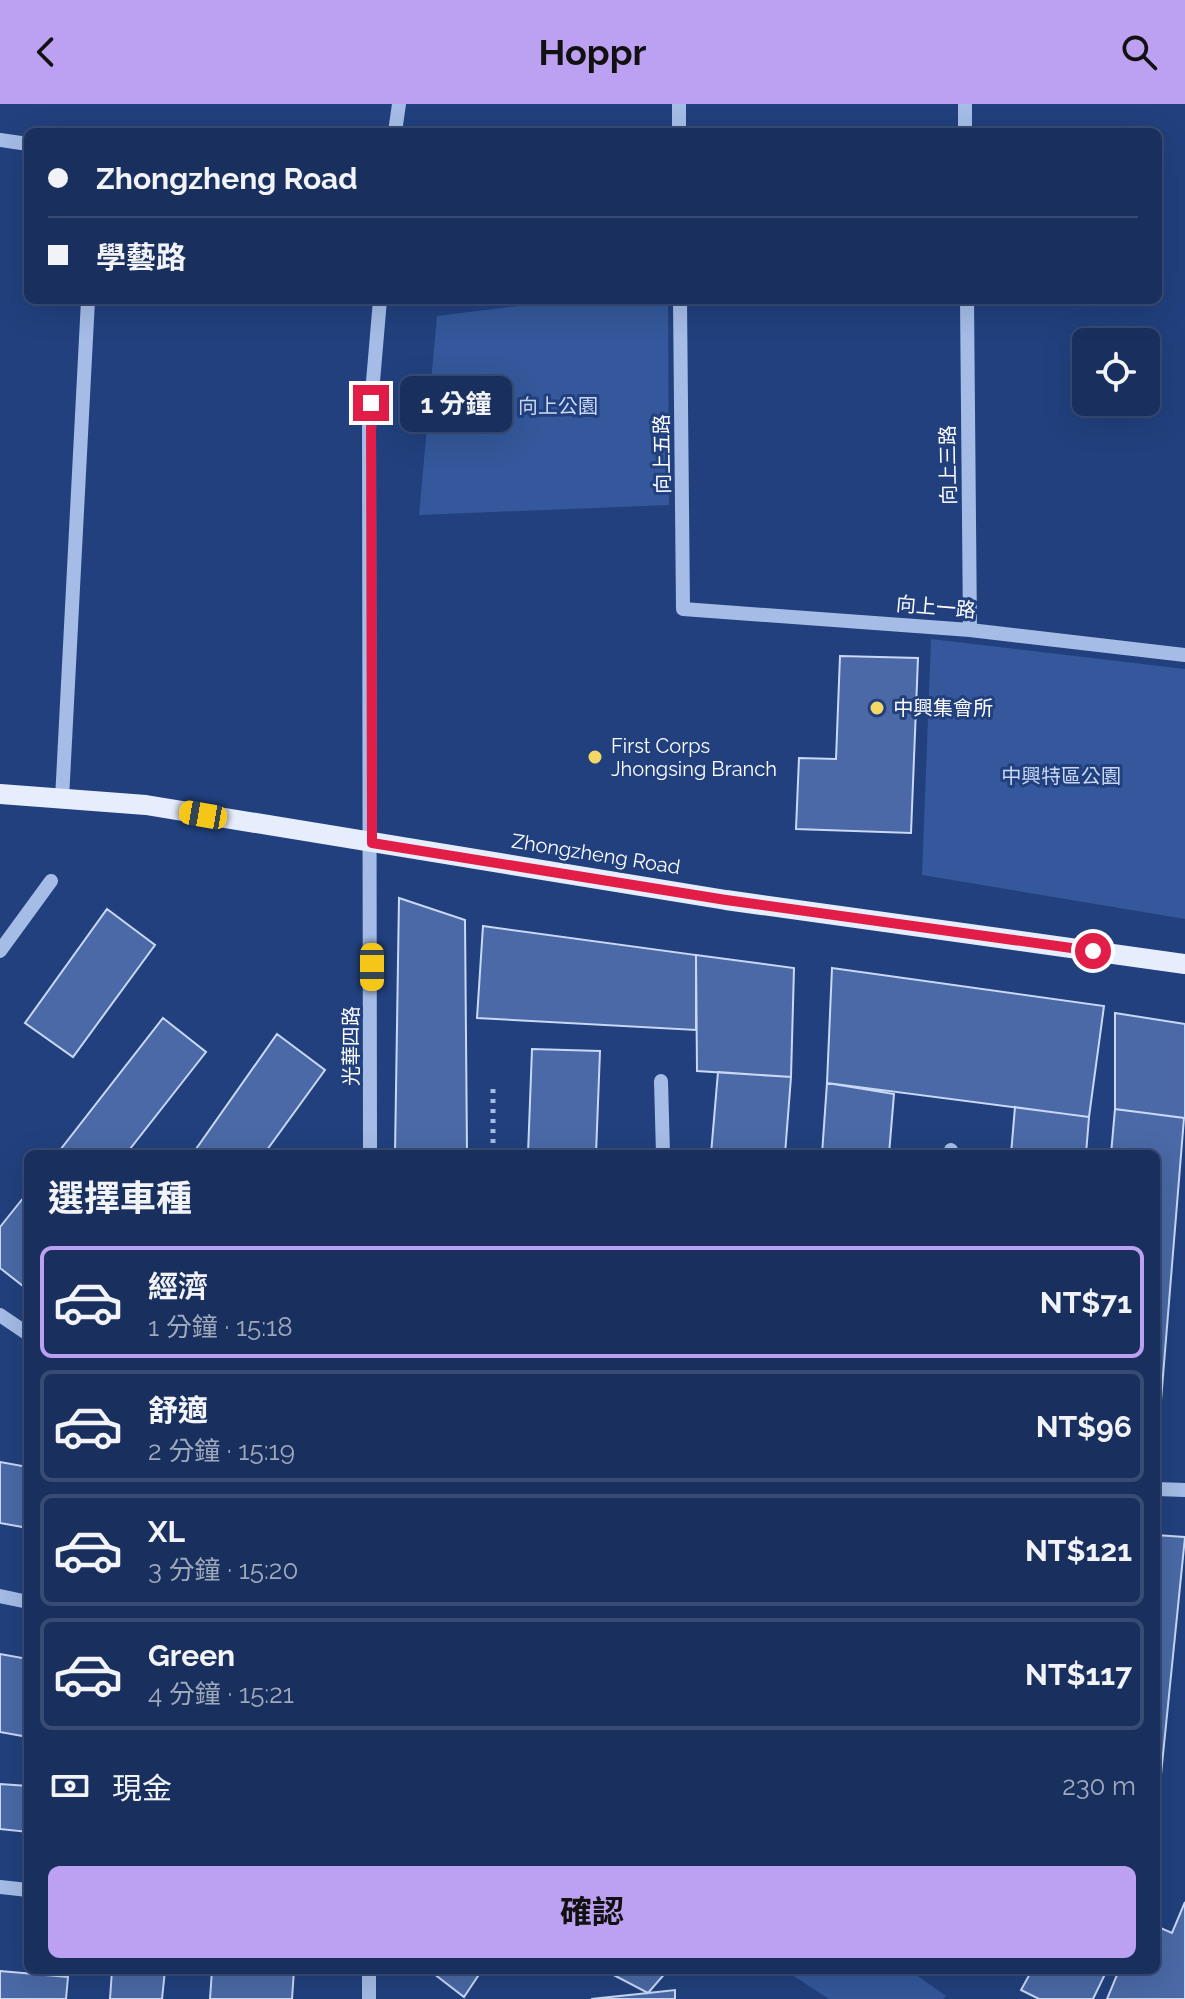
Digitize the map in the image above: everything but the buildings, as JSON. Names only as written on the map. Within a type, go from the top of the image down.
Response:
[{"type":"main road","name":"Zhongzheng Road","points":[[0,794],[146,805],[742,902],[1185,964]]},
{"type":"street","points":[[396,128],[399,104]]},
{"type":"street","points":[[679,104],[679,128]]},
{"type":"street","points":[[965,104],[965,128]]},
{"type":"street","points":[[0,140],[24,143]]},
{"type":"street","points":[[62,799],[88,304]]},
{"type":"street","name":"光華四路","points":[[370,1150],[372,843],[369,428],[380,304]]},
{"type":"street","name":"向上五路","points":[[680,304],[683,609]]},
{"type":"street","name":"向上三路","points":[[967,304],[970,630]]},
{"type":"street","name":"向上一路","points":[[683,609],[970,630],[1185,655]]},
{"type":"street","points":[[0,951],[51,881]]},
{"type":"street","points":[[661,1081],[663,1150]]},
{"type":"street","points":[[0,1315],[24,1331]]},
{"type":"street","points":[[1160,1489],[1185,1490]]},
{"type":"street","points":[[0,1596],[24,1601]]},
{"type":"street","points":[[0,1887],[24,1890]]},
{"type":"street","points":[[369,1974],[369,1999]]},
{"type":"path","points":[[493,1089],[493,1150]]},
{"type":"green space","name":"向上公園","points":[[534,304],[668,304],[669,505],[419,515],[437,316]]},
{"type":"green space","name":"中興特區公園","points":[[931,639],[1185,669],[1185,919],[922,875]]},
{"type":"green space","points":[[791,1974],[915,1974],[946,1996],[943,1999],[829,1999]]},
{"type":"place","name":"中興集會所","points":[[877,708]]},
{"type":"place","name":"First Corps Jhongsing Branch","points":[[595,757]]},
{"type":"route","points":[[371,403],[372,843],[726,900],[1093,951]]}]
